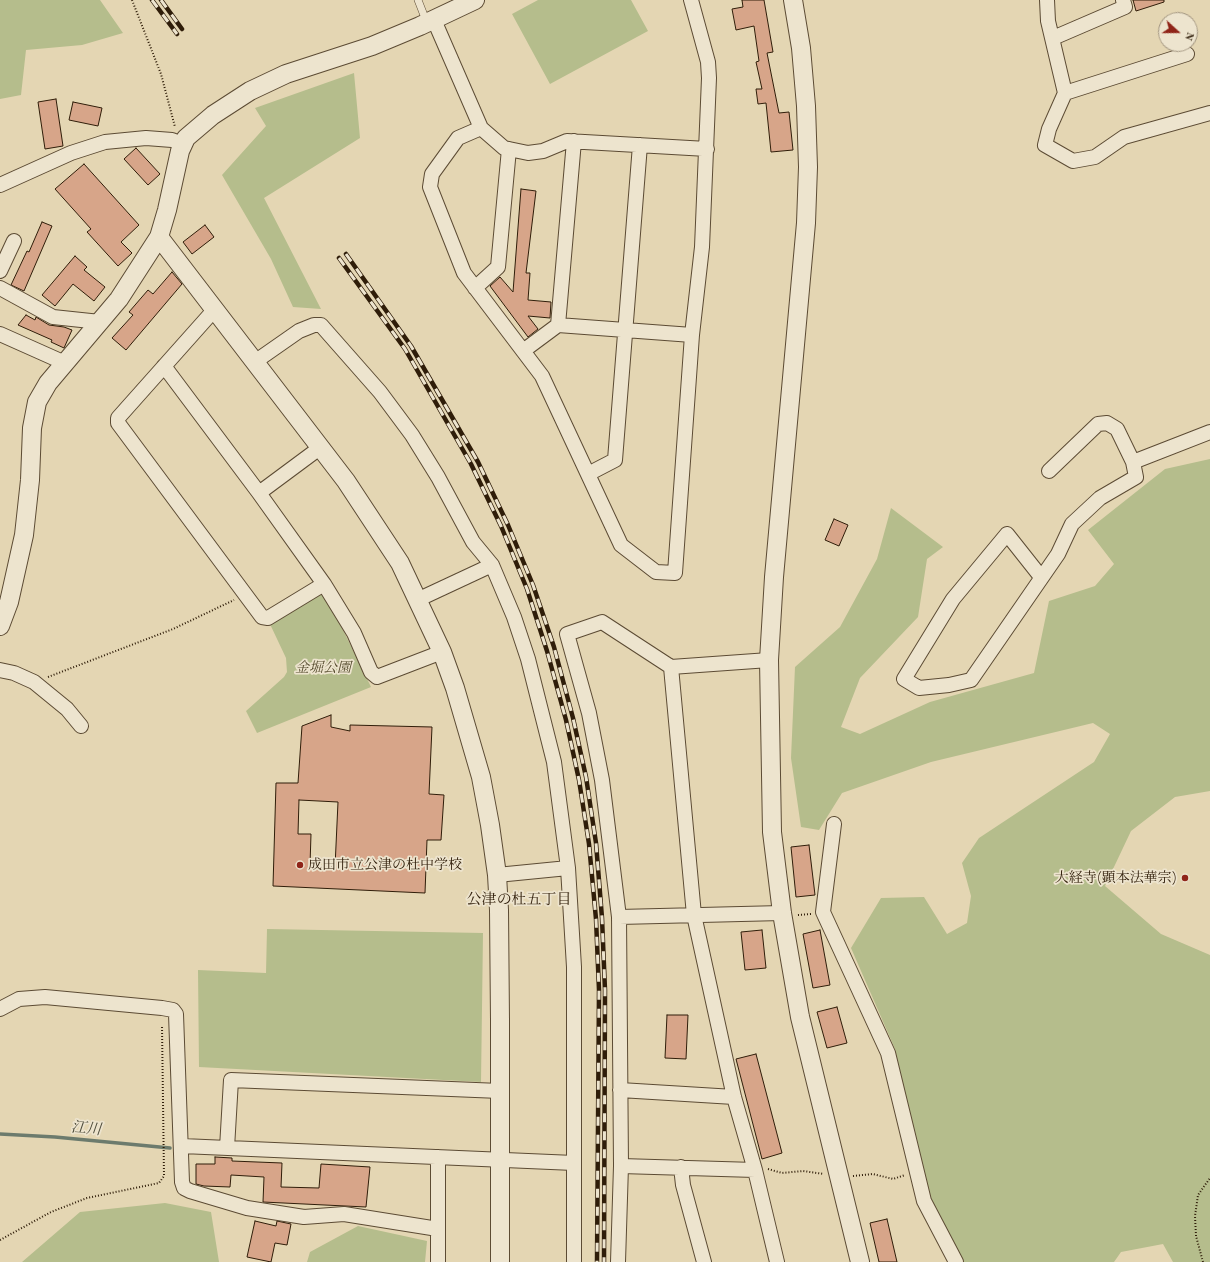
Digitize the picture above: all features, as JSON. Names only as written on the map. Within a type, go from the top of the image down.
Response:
[{"type":"street","points":[[0,626],[15,578],[24,535],[30,480],[32,428],[37,402],[48,383],[119,299],[159,237],[181,143],[191,132],[213,115],[250,91],[286,74],[372,46],[431,21],[475,0]]},
{"type":"street","points":[[481,128],[458,138],[432,174],[430,187],[464,273],[542,376],[621,545],[656,572],[675,573],[692,335],[702,247],[707,149],[708,62],[691,0]]},
{"type":"street","points":[[793,0],[801,48],[806,106],[808,167],[806,223],[774,577],[769,660],[772,832],[782,913],[800,1018],[860,1262]]},
{"type":"street","points":[[1048,0],[1048,21],[1065,92],[1049,129],[1045,145],[1073,161],[1095,157],[1124,137],[1210,113]]},
{"type":"street","points":[[1053,38],[1125,7],[1123,0]]},
{"type":"street","points":[[431,21],[481,128],[504,148],[528,153],[543,151],[567,141],[574,141],[707,149]]},
{"type":"street","points":[[1065,92],[1187,54]]},
{"type":"street","points":[[0,186],[71,153],[105,142],[146,138],[172,140],[181,143]]},
{"type":"street","points":[[558,325],[574,141]]},
{"type":"street","points":[[588,474],[615,460],[640,145]]},
{"type":"street","points":[[475,288],[498,268],[509,149]]},
{"type":"street","points":[[159,237],[321,447],[346,481],[400,563],[442,652],[468,730],[481,777],[497,875],[499,910],[500,1262]]},
{"type":"street","points":[[0,270],[14,241]]},
{"type":"street","points":[[0,288],[53,317],[100,322]]},
{"type":"street","points":[[215,309],[118,418],[118,423],[262,616],[268,618],[324,584]]},
{"type":"street","points":[[256,362],[299,331],[314,325],[321,325],[380,392],[412,435],[438,477],[473,542],[492,564],[514,617],[528,659],[554,762],[568,868],[574,967],[574,1262]]},
{"type":"street","points":[[523,351],[558,325],[692,335]]},
{"type":"street","points":[[0,334],[65,362]]},
{"type":"street","points":[[164,366],[259,493],[324,584],[354,633],[371,672],[377,677],[442,652]]},
{"type":"street","points":[[1041,577],[1006,534],[954,599],[904,679],[919,688],[949,685],[971,680],[1058,554],[1072,524],[1100,498],[1136,478],[1133,462],[1117,429],[1108,423],[1098,424],[1048,471]]},
{"type":"street","points":[[1133,462],[1210,432]]},
{"type":"street","points":[[259,493],[321,447]]},
{"type":"street","points":[[417,600],[492,564]]},
{"type":"street","points":[[618,1262],[621,1166],[619,917],[602,780],[589,712],[567,634],[602,622],[670,667],[769,660]]},
{"type":"street","points":[[670,667],[694,916],[734,1097],[755,1170],[777,1262]]},
{"type":"street","points":[[0,670],[14,673],[34,682],[67,709],[81,726]]},
{"type":"street","points":[[834,824],[823,912],[888,1053],[924,1201],[956,1262]]},
{"type":"street","points":[[497,875],[568,868]]},
{"type":"street","points":[[619,917],[782,913]]},
{"type":"street","points":[[0,1009],[20,999],[45,997],[173,1010],[176,1014],[182,1146],[182,1182],[184,1188],[247,1208],[304,1218],[344,1214],[438,1229]]},
{"type":"street","points":[[227,1148],[231,1080],[500,1091]]},
{"type":"street","points":[[620,1090],[734,1097]]},
{"type":"street","points":[[182,1146],[574,1163]]},
{"type":"street","points":[[438,1157],[438,1262]]},
{"type":"street","points":[[621,1166],[755,1170]]},
{"type":"street","points":[[681,1167],[683,1185],[704,1262]]},
{"type":"lane","points":[[418,0],[431,21]]},
{"type":"path","points":[[132,0],[161,74],[181,143]]},
{"type":"path","points":[[34,682],[173,629],[228,604]]},
{"type":"path","points":[[0,1240],[51,1212],[87,1198],[159,1183],[164,1176],[162,1008]]},
{"type":"path","points":[[755,1170],[769,1169],[782,1173],[803,1171],[824,1174]]},
{"type":"path","points":[[852,1176],[873,1174],[893,1179],[916,1171]]},
{"type":"path","points":[[1203,1262],[1196,1236],[1195,1216],[1198,1195],[1210,1178]]},
{"type":"green space","points":[[0,0],[100,0],[123,33],[82,45],[26,50],[21,95],[0,99]]},
{"type":"green space","points":[[538,0],[631,0],[648,31],[550,84],[512,14]]},
{"type":"green space","points":[[354,73],[360,138],[264,198],[321,309],[293,307],[271,259],[222,175],[266,126],[255,108]]},
{"type":"green space","points":[[1210,459],[1210,791],[1175,797],[1131,831],[1105,886],[1161,934],[1210,955],[1210,1262],[1173,1262],[1163,1244],[1121,1252],[1114,1262],[964,1262],[932,1205],[906,1102],[895,1049],[851,948],[881,898],[924,897],[947,934],[967,923],[971,896],[962,863],[979,838],[1094,762],[1110,734],[1093,723],[931,762],[842,793],[819,830],[801,827],[791,758],[795,667],[840,627],[877,559],[891,508],[943,547],[927,559],[918,617],[860,678],[841,727],[860,734],[930,702],[1034,673],[1049,601],[1095,586],[1114,564],[1088,530],[1165,469]]},
{"type":"green space","name":"金堀公園","points":[[324,591],[371,687],[257,733],[246,711],[284,677],[287,672],[286,658],[269,622]]},
{"type":"green space","points":[[267,929],[483,933],[481,1082],[199,1067],[198,970],[266,973]]},
{"type":"green space","points":[[165,1203],[211,1212],[219,1262],[22,1262],[80,1212]]},
{"type":"green space","points":[[358,1226],[427,1241],[425,1262],[307,1262],[310,1252]]},
{"type":"building","points":[[742,0],[764,0],[773,52],[767,53],[779,113],[789,112],[793,150],[771,152],[766,103],[758,104],[756,89],[762,89],[756,62],[759,61],[754,26],[736,30],[732,9],[743,7]]},
{"type":"building","points":[[1133,0],[1164,0],[1164,2],[1136,11]]},
{"type":"building","points":[[56,99],[63,146],[45,149],[38,102]]},
{"type":"building","points":[[73,102],[102,108],[98,126],[69,120]]},
{"type":"building","points":[[136,148],[160,174],[148,185],[124,159]]},
{"type":"building","points":[[84,164],[139,225],[121,242],[132,253],[118,266],[87,232],[91,229],[55,189]]},
{"type":"building","points":[[521,189],[536,191],[526,273],[530,273],[528,300],[551,302],[550,318],[528,316],[538,329],[528,337],[490,286],[500,277],[513,292]]},
{"type":"building","points":[[42,222],[52,226],[24,291],[11,285],[27,251],[29,252]]},
{"type":"building","points":[[205,225],[214,237],[192,254],[183,242]]},
{"type":"building","points":[[75,256],[87,267],[84,270],[105,287],[94,301],[73,284],[55,306],[42,295]]},
{"type":"building","points":[[172,272],[182,284],[126,350],[112,338],[133,315],[129,312],[148,290],[153,294]]},
{"type":"building","points":[[26,315],[35,320],[36,317],[49,325],[64,327],[72,330],[64,348],[51,342],[52,340],[18,325]]},
{"type":"building","points":[[834,519],[848,525],[839,546],[825,540]]},
{"type":"building","points":[[331,715],[331,727],[350,731],[350,725],[432,727],[429,794],[444,795],[441,840],[427,840],[425,893],[273,886],[276,783],[298,783],[302,726]],"holes":[[[299,800],[338,802],[335,867],[310,865],[311,834],[298,834]]]},
{"type":"building","points":[[809,845],[815,895],[796,897],[791,847]]},
{"type":"building","points":[[762,930],[766,968],[745,970],[741,932]]},
{"type":"building","points":[[820,930],[830,985],[813,988],[803,934]]},
{"type":"building","points":[[837,1007],[847,1043],[827,1048],[817,1012]]},
{"type":"building","points":[[667,1015],[688,1015],[686,1059],[665,1058]]},
{"type":"building","points":[[756,1054],[782,1153],[762,1159],[736,1059]]},
{"type":"building","points":[[215,1157],[232,1158],[232,1161],[282,1163],[281,1187],[319,1188],[321,1164],[370,1167],[366,1207],[263,1202],[264,1177],[231,1175],[230,1187],[204,1186],[196,1184],[196,1164],[215,1164]]},
{"type":"building","points":[[887,1219],[897,1262],[879,1262],[870,1223]]},
{"type":"building","points":[[255,1221],[276,1226],[277,1221],[291,1224],[287,1245],[275,1243],[271,1262],[247,1257]]},
{"type":"waterway","name":"江川","points":[[0,1134],[55,1137],[170,1148]]},
{"type":"railway","points":[[152,0],[177,34]]},
{"type":"railway","points":[[161,0],[182,29]]},
{"type":"railway","points":[[346,254],[411,346],[478,462],[508,525],[533,585],[554,647],[573,718],[586,777],[596,843],[602,918],[605,990],[604,1262]]},
{"type":"railway","points":[[339,258],[405,349],[471,464],[501,526],[527,589],[547,651],[566,720],[579,780],[589,844],[596,919],[599,990],[597,1262]]},
{"type":"place","name":"成田市立公津の杜中学校","points":[[300,865]]},
{"type":"place","name":"大経寺(顕本法華宗)","points":[[1185,878]]},
{"type":"district","name":"公津の杜五丁目","points":[[519,900]]}]
